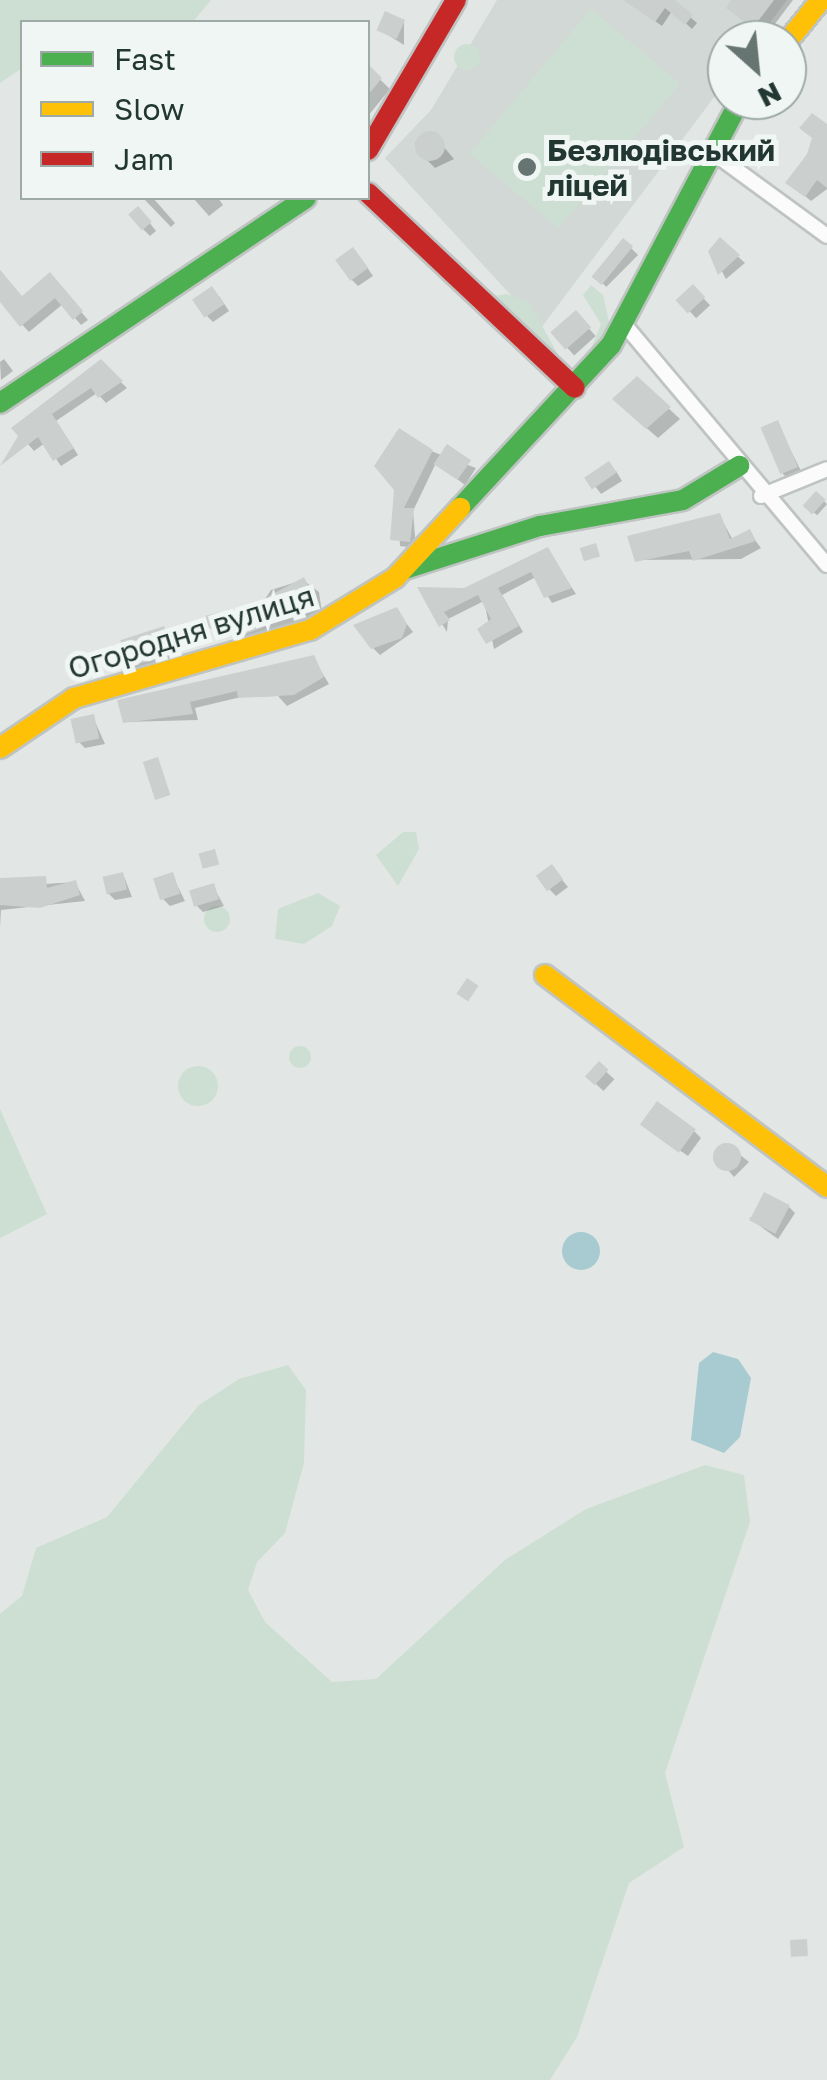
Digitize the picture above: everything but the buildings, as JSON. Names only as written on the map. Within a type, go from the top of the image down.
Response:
[{"type":"street","points":[[370,147],[456,0]]},
{"type":"street","points":[[805,20],[821,0]]},
{"type":"street","points":[[405,569],[575,388],[624,324],[707,148],[726,120]]},
{"type":"street","points":[[707,148],[827,236]]},
{"type":"street","points":[[370,193],[406,220],[530,355],[575,388]]},
{"type":"street","points":[[0,404],[303,200]]},
{"type":"street","points":[[624,324],[761,496],[827,565]]},
{"type":"street","name":"Огородня вулиця","points":[[0,748],[90,691],[326,623],[405,569],[540,526],[683,500],[738,466]]},
{"type":"street","points":[[761,496],[827,469]]},
{"type":"street","points":[[545,975],[571,986],[827,1187]]},
{"type":"shaded area","name":"Безлюдівський ліцей","points":[[497,0],[787,0],[772,20],[707,20],[707,107],[541,328],[385,158],[431,110]]},
{"type":"green space","points":[[0,0],[211,0],[195,20],[20,20],[20,69],[0,83]]},
{"type":"green space","points":[[591,9],[680,84],[558,228],[470,154]]},
{"type":"green space","points":[[467,44],[476,48],[480,57],[476,66],[467,70],[458,66],[454,57],[458,48]]},
{"type":"green space","points":[[591,285],[603,295],[610,326],[591,349],[601,324],[583,295]]},
{"type":"green space","points":[[506,294],[529,302],[561,360],[502,311],[494,296]]},
{"type":"green space","points":[[403,832],[416,832],[419,849],[398,886],[376,855]]},
{"type":"green space","points":[[318,893],[340,906],[332,926],[304,944],[275,939],[278,909]]},
{"type":"green space","points":[[217,906],[226,910],[230,919],[226,928],[217,932],[208,928],[204,919],[208,910]]},
{"type":"green space","points":[[300,1046],[308,1049],[308,1065],[300,1068],[292,1065],[289,1057],[292,1049]]},
{"type":"green space","points":[[198,1066],[212,1072],[218,1086],[212,1100],[198,1106],[184,1100],[178,1086],[184,1072]]},
{"type":"green space","points":[[0,1109],[47,1214],[0,1238]]},
{"type":"green space","points":[[288,1365],[306,1390],[304,1463],[285,1533],[257,1562],[248,1590],[265,1622],[332,1682],[376,1679],[505,1560],[586,1509],[705,1465],[744,1475],[750,1522],[665,1773],[684,1847],[629,1883],[577,2037],[550,2080],[0,2080],[0,1614],[22,1596],[36,1548],[107,1517],[199,1405],[239,1379]]},
{"type":"water","points":[[581,1232],[594,1238],[600,1251],[594,1264],[581,1270],[568,1264],[562,1251],[568,1238]]},
{"type":"water","points":[[713,1352],[738,1359],[751,1378],[740,1437],[724,1453],[691,1440],[699,1363]]},
{"type":"traffic: fast","points":[[460,508],[611,345],[729,120]]},
{"type":"traffic: fast","points":[[0,403],[303,200]]},
{"type":"traffic: fast","points":[[405,569],[540,526],[683,500],[739,466]]},
{"type":"traffic: slow","points":[[805,20],[821,0]]},
{"type":"traffic: slow","points":[[0,748],[74,698],[310,630],[395,578],[460,508]]},
{"type":"traffic: slow","points":[[545,975],[827,1187]]},
{"type":"traffic: jam","points":[[370,147],[456,0]]},
{"type":"traffic: jam","points":[[370,195],[575,388]]},
{"type":"place","name":"Безлюдівський ліцей","points":[[527,167]]}]
